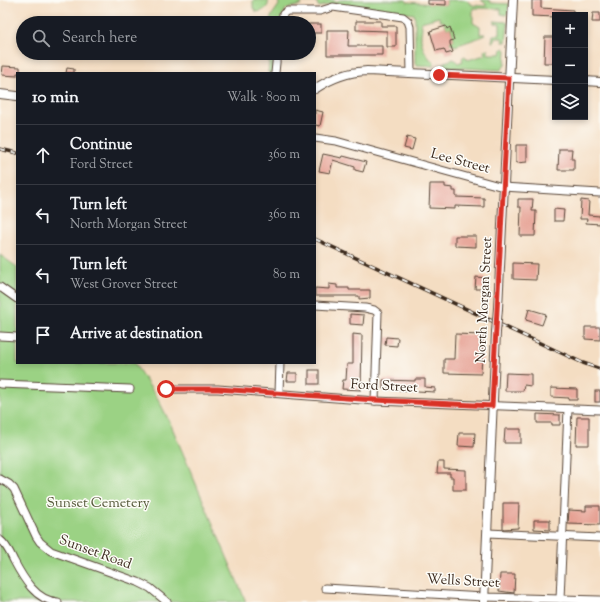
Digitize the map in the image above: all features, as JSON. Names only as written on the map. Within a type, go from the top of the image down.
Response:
[{"type":"street","name":"North Morgan Street","points":[[484,599],[488,533],[492,406],[513,0]]},
{"type":"street","points":[[283,16],[287,11],[320,11],[333,7],[403,17],[408,21],[410,26],[411,73]]},
{"type":"street","points":[[275,72],[276,60]]},
{"type":"street","points":[[316,88],[335,78],[355,72],[411,73],[552,80]]},
{"type":"street","points":[[588,81],[600,82]]},
{"type":"street","points":[[0,94],[16,96]]},
{"type":"street","name":"Lee Street","points":[[316,138],[344,144],[503,187],[600,193]]},
{"type":"street","points":[[0,287],[16,298]]},
{"type":"street","points":[[316,305],[365,308],[374,310],[378,313],[375,400]]},
{"type":"street","points":[[0,336],[16,337]]},
{"type":"street","points":[[279,393],[280,364]]},
{"type":"street","points":[[0,384],[130,389]]},
{"type":"street","name":"Ford Street","points":[[166,389],[218,389],[375,400],[600,410]]},
{"type":"street","points":[[560,599],[568,409]]},
{"type":"street","name":"Sunset Road","points":[[0,479],[14,489],[36,536],[40,542],[51,551],[138,582],[150,588],[167,602]]},
{"type":"street","points":[[488,533],[600,538]]},
{"type":"street","points":[[0,540],[7,547],[28,584],[42,597],[58,602]]},
{"type":"street","name":"Wells Street","points":[[325,588],[484,599],[600,600]]},
{"type":"green space","points":[[253,0],[268,0],[268,5],[263,10],[256,12],[253,8]]},
{"type":"green space","points":[[278,0],[334,0],[335,2],[338,2],[339,0],[406,0],[407,2],[446,5],[446,0],[466,0],[472,5],[486,6],[486,4],[481,0],[489,0],[491,3],[509,4],[508,13],[506,15],[501,14],[501,9],[473,8],[473,23],[480,27],[480,34],[485,34],[484,36],[455,46],[450,43],[450,41],[454,40],[451,28],[447,29],[443,21],[440,21],[439,17],[421,22],[421,39],[423,47],[429,58],[434,63],[434,66],[415,64],[414,14],[331,4],[320,7],[318,6],[317,2],[302,2],[301,5],[286,9],[282,16],[272,16],[279,5]]},
{"type":"green space","points":[[494,21],[507,22],[506,42],[503,42],[502,38],[495,38],[494,42],[492,42],[493,35],[500,35],[500,24],[494,23]]},
{"type":"green space","points":[[504,48],[506,50],[505,65],[501,70],[444,67],[444,62],[454,59],[458,63],[463,61],[462,58],[464,56],[468,60],[485,55],[484,51],[486,49],[488,50],[488,54],[501,54],[502,49]]},
{"type":"green space","points":[[267,60],[275,60],[273,72],[268,72],[269,62]]},
{"type":"green space","name":"Sunset Cemetery","points":[[0,255],[16,266],[16,364],[135,364],[158,399],[171,425],[246,602],[0,602]]},
{"type":"building","points":[[428,0],[446,0],[446,5],[428,4]]},
{"type":"building","points":[[532,0],[541,0],[541,8],[573,10],[573,12],[552,12],[552,17],[532,16]]},
{"type":"building","points":[[593,13],[600,13],[600,22],[592,22]]},
{"type":"building","points":[[356,21],[381,21],[381,26],[396,26],[396,47],[387,47],[387,31],[356,30]]},
{"type":"building","points":[[316,24],[321,24],[321,33],[316,33]]},
{"type":"building","points":[[446,26],[447,29],[450,27],[454,40],[450,41],[453,52],[446,54],[444,49],[436,51],[430,31]]},
{"type":"building","points":[[327,30],[349,30],[348,46],[382,46],[382,55],[327,55]]},
{"type":"building","points":[[545,37],[552,37],[552,63],[544,63]]},
{"type":"building","points":[[3,66],[20,67],[20,72],[16,72],[16,76],[2,75]]},
{"type":"building","points":[[67,68],[74,69],[74,72],[66,72]]},
{"type":"building","points":[[316,110],[323,112],[320,126],[316,125]]},
{"type":"building","points":[[407,137],[415,139],[412,150],[404,148]]},
{"type":"building","points":[[516,145],[527,145],[527,162],[516,163]]},
{"type":"building","points":[[559,149],[572,149],[571,159],[574,159],[574,170],[558,170]]},
{"type":"building","points":[[323,154],[342,158],[343,156],[366,162],[363,172],[355,170],[355,167],[333,160],[330,173],[319,171]]},
{"type":"building","points":[[430,184],[445,184],[445,187],[453,188],[453,191],[456,191],[456,197],[484,198],[484,207],[455,206],[455,209],[429,208]]},
{"type":"building","points":[[518,199],[533,199],[532,211],[536,211],[535,236],[520,236],[521,207],[518,207]]},
{"type":"building","points":[[581,200],[589,201],[588,215],[600,216],[600,224],[586,223],[587,219],[580,219]]},
{"type":"building","points":[[554,209],[564,210],[563,221],[554,221]]},
{"type":"building","points":[[455,236],[476,236],[476,247],[455,246]]},
{"type":"building","points":[[513,263],[537,264],[536,280],[513,279]]},
{"type":"building","points":[[476,277],[485,278],[485,289],[475,289]]},
{"type":"building","points":[[329,284],[337,285],[337,288],[349,288],[349,290],[370,290],[370,298],[359,299],[359,296],[316,296],[316,288],[329,289]]},
{"type":"building","points":[[529,309],[546,314],[542,325],[526,320]]},
{"type":"building","points":[[350,314],[364,315],[363,325],[350,324]]},
{"type":"building","points":[[585,327],[600,327],[600,340],[585,339]]},
{"type":"building","points":[[353,334],[362,335],[361,390],[342,389],[343,380],[346,380],[347,364],[353,364]]},
{"type":"building","points":[[455,334],[483,335],[481,374],[444,373],[444,359],[454,359]]},
{"type":"building","points":[[386,337],[398,338],[397,346],[385,345]]},
{"type":"building","points":[[309,370],[319,370],[319,384],[309,384]]},
{"type":"building","points":[[288,373],[297,373],[297,381],[287,381]]},
{"type":"building","points":[[506,373],[531,374],[531,386],[524,385],[523,391],[505,391]]},
{"type":"building","points":[[415,379],[425,379],[425,387],[435,388],[435,392],[383,389],[383,380],[415,381]]},
{"type":"building","points":[[551,388],[577,389],[577,400],[551,397]]},
{"type":"building","points":[[595,391],[600,391],[600,402],[595,402]]},
{"type":"building","points":[[537,414],[560,415],[560,425],[552,425],[552,423],[537,423]]},
{"type":"building","points":[[577,417],[589,417],[589,445],[576,445]]},
{"type":"building","points":[[505,429],[521,429],[521,443],[504,443]]},
{"type":"building","points":[[459,433],[475,433],[474,447],[458,446]]},
{"type":"building","points":[[438,462],[444,462],[444,469],[466,470],[466,490],[453,490],[453,477],[450,477],[450,473],[437,473]]},
{"type":"building","points":[[503,503],[519,503],[518,528],[503,529]]},
{"type":"building","points":[[586,506],[600,506],[600,525],[568,524],[569,510],[586,511]]},
{"type":"building","points":[[534,520],[550,520],[550,530],[534,529]]},
{"type":"building","points":[[500,574],[515,574],[514,593],[499,591]]},
{"type":"railway","points":[[0,149],[16,153]]},
{"type":"railway","points":[[316,239],[583,363],[600,369]]},
{"type":"route","points":[[166,389],[218,389],[375,400],[492,406],[501,256],[509,78],[439,75]]}]
